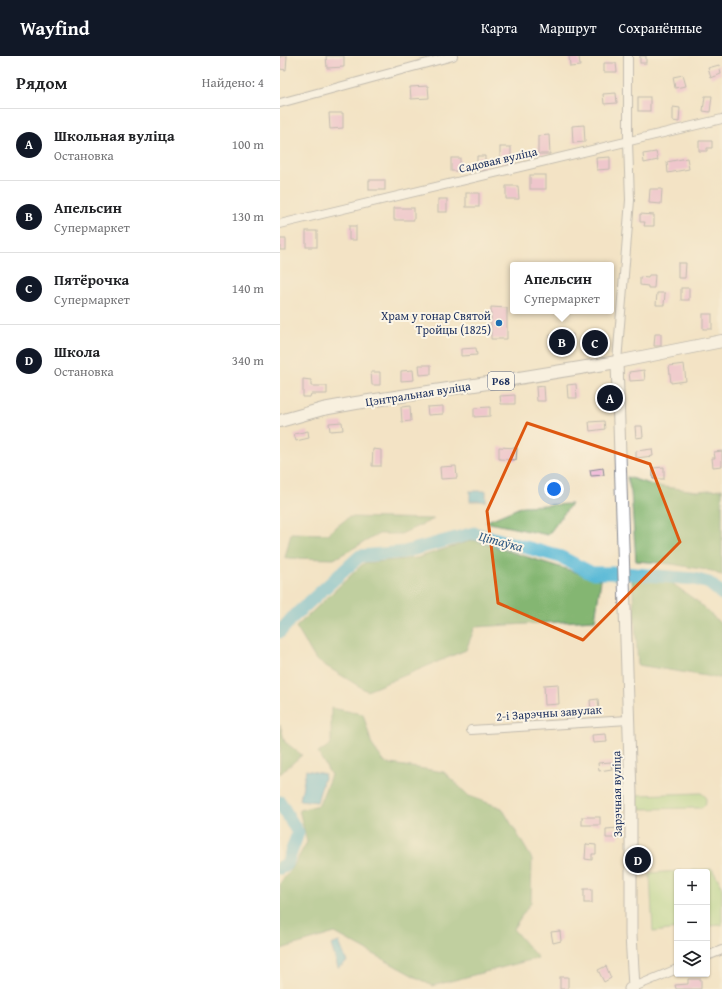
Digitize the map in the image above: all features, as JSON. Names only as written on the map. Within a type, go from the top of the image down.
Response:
[{"type":"main road","name":"Цэнтральная вуліца","points":[[280,421],[323,409],[356,403],[617,362],[722,341]]},
{"type":"main road","name":"Зарэчная вуліца","points":[[617,362],[630,794],[633,988]]},
{"type":"street","points":[[280,103],[453,56]]},
{"type":"street","points":[[617,362],[630,200],[628,56]]},
{"type":"street","name":"Садовая вуліца","points":[[280,224],[722,119]]},
{"type":"street","name":"2-і Зарэчны завулак","points":[[471,730],[628,720]]},
{"type":"street","points":[[710,955],[722,950]]},
{"type":"street","name":"Зарэчная вуліца","points":[[633,988],[674,970]]},
{"type":"highlighted area","points":[[527,423],[650,464],[680,542],[583,640],[498,603],[487,511]]},
{"type":"green space","points":[[627,477],[656,486],[698,491],[722,489],[722,576],[712,571],[672,564],[636,561],[631,492]]},
{"type":"green space","points":[[571,504],[548,535],[485,522],[523,506]]},
{"type":"green space","points":[[349,517],[434,519],[401,534],[379,534],[334,559],[285,558],[291,533],[327,534]]},
{"type":"green space","points":[[473,540],[601,580],[595,620],[475,627],[466,650],[367,691],[316,660],[296,627],[364,563],[417,558]]},
{"type":"green space","points":[[632,579],[669,581],[698,602],[722,625],[722,677],[718,678],[638,665]]},
{"type":"green space","points":[[331,708],[363,714],[372,745],[385,763],[444,772],[469,796],[502,808],[532,859],[531,902],[513,929],[538,958],[432,986],[335,933],[281,949],[280,948],[280,883],[293,867],[307,842],[299,810],[319,805],[331,775],[318,753],[331,744]]},
{"type":"green space","points":[[280,725],[285,742],[302,755],[280,774]]},
{"type":"green space","points":[[701,793],[705,796],[706,801],[705,805],[701,808],[636,809],[636,795]]},
{"type":"green space","points":[[710,869],[712,869],[722,886],[722,925],[710,926]]},
{"type":"green space","points":[[674,871],[674,929],[653,932],[650,873]]},
{"type":"water","points":[[470,491],[486,491],[486,501],[470,501]]},
{"type":"water","points":[[306,770],[325,774],[317,802],[300,800]]},
{"type":"water","points":[[339,942],[347,962],[338,968],[331,945]]},
{"type":"building","points":[[280,56],[287,56],[286,70],[280,69]]},
{"type":"building","points":[[326,56],[344,56],[344,67],[327,68]]},
{"type":"building","points":[[569,56],[579,56],[580,66],[570,67]]},
{"type":"building","points":[[640,56],[646,56],[646,63],[640,63]]},
{"type":"building","points":[[604,63],[616,63],[617,72],[604,72]]},
{"type":"building","points":[[719,65],[721,74],[711,78],[708,68]]},
{"type":"building","points":[[683,75],[686,86],[675,88],[673,77]]},
{"type":"building","points":[[428,86],[429,98],[411,99],[410,87]]},
{"type":"building","points":[[616,93],[617,103],[604,104],[603,94]]},
{"type":"building","points":[[705,96],[712,96],[710,112],[703,111]]},
{"type":"building","points":[[638,97],[650,97],[650,111],[638,111]]},
{"type":"building","points":[[673,107],[680,108],[679,122],[673,121]]},
{"type":"building","points":[[329,113],[343,113],[343,128],[330,129]]},
{"type":"building","points":[[584,125],[585,142],[573,143],[572,126]]},
{"type":"building","points":[[549,135],[550,154],[538,154],[538,136]]},
{"type":"building","points":[[699,141],[712,141],[712,148],[707,148],[707,151],[699,151]]},
{"type":"building","points":[[500,147],[511,147],[511,163],[500,163]]},
{"type":"building","points":[[656,152],[658,160],[644,163],[643,154]]},
{"type":"building","points":[[477,156],[485,156],[485,170],[477,172]]},
{"type":"building","points":[[610,157],[610,169],[597,170],[596,158]]},
{"type":"building","points":[[451,158],[460,158],[460,171],[451,171]]},
{"type":"building","points":[[687,158],[689,169],[668,173],[667,162]]},
{"type":"building","points":[[530,175],[546,175],[546,189],[530,189]]},
{"type":"building","points":[[369,180],[385,180],[385,190],[369,190]]},
{"type":"building","points":[[506,186],[518,186],[519,199],[506,199]]},
{"type":"building","points":[[650,189],[662,189],[661,204],[649,203]]},
{"type":"building","points":[[466,193],[479,193],[479,207],[466,207]]},
{"type":"building","points":[[438,199],[447,199],[447,212],[438,212]]},
{"type":"building","points":[[394,208],[414,208],[414,220],[394,220]]},
{"type":"building","points":[[640,214],[654,215],[654,226],[644,226],[645,222],[640,222]]},
{"type":"building","points":[[349,226],[356,226],[356,240],[349,240]]},
{"type":"building","points":[[306,231],[317,231],[317,247],[306,247]]},
{"type":"building","points":[[280,239],[286,239],[286,250],[280,250]]},
{"type":"building","points":[[678,263],[686,263],[685,278],[678,278]]},
{"type":"building","points":[[649,275],[655,275],[654,288],[648,288],[648,286],[640,285],[640,277],[648,278]]},
{"type":"building","points":[[681,288],[689,288],[689,300],[681,300]]},
{"type":"building","points":[[657,293],[665,293],[664,305],[656,305]]},
{"type":"building","name":"Храм у гонар Святой Тройцы (1825)","points":[[491,307],[507,308],[507,339],[491,339]]},
{"type":"building","points":[[703,314],[712,314],[712,329],[703,329]]},
{"type":"building","points":[[573,334],[573,348],[550,349],[550,335]]},
{"type":"building","points":[[655,334],[661,334],[661,346],[654,346]]},
{"type":"building","points":[[598,337],[599,347],[592,349],[591,338]]},
{"type":"building","points":[[476,348],[477,355],[461,356],[461,349]]},
{"type":"building","points":[[684,364],[686,381],[671,383],[669,366]]},
{"type":"building","points":[[419,365],[431,365],[431,374],[420,375]]},
{"type":"building","points":[[413,370],[414,380],[401,381],[401,371]]},
{"type":"building","points":[[644,370],[645,380],[630,381],[629,372]]},
{"type":"building","points":[[371,372],[380,372],[380,385],[372,385]]},
{"type":"building","points":[[303,379],[311,380],[311,386],[327,386],[327,394],[311,394],[310,397],[303,397]]},
{"type":"building","points":[[576,384],[577,398],[568,398],[567,385]]},
{"type":"building","points":[[544,386],[545,401],[537,401],[536,387]]},
{"type":"building","points":[[515,395],[515,404],[501,404],[500,396]]},
{"type":"building","points":[[410,406],[411,421],[402,422],[401,407]]},
{"type":"building","points":[[443,406],[443,414],[428,415],[427,407]]},
{"type":"building","points":[[490,407],[490,416],[474,417],[474,408]]},
{"type":"building","points":[[604,421],[605,429],[590,431],[589,422]]},
{"type":"building","points":[[342,422],[343,430],[330,431],[329,423]]},
{"type":"building","points":[[635,426],[642,426],[643,437],[636,438]]},
{"type":"building","points":[[308,431],[309,438],[296,441],[294,434]]},
{"type":"building","points":[[499,447],[517,448],[516,460],[499,459]]},
{"type":"building","points":[[373,449],[381,450],[381,466],[372,466]]},
{"type":"building","points":[[652,449],[653,456],[636,458],[636,451]]},
{"type":"building","points":[[722,451],[722,466],[713,467],[712,458],[715,458],[714,452]]},
{"type":"building","points":[[456,466],[457,478],[441,479],[440,467]]},
{"type":"building","points":[[664,467],[664,479],[653,479],[653,468]]},
{"type":"building","points":[[603,468],[604,475],[591,476],[590,470]]},
{"type":"building","points":[[558,684],[559,704],[545,705],[544,685]]},
{"type":"building","points":[[598,699],[599,710],[591,711],[590,700]]},
{"type":"building","points":[[606,734],[607,742],[593,743],[592,735]]},
{"type":"building","points":[[611,762],[612,769],[599,771],[598,763]]},
{"type":"building","points":[[582,817],[600,817],[600,825],[582,825]]},
{"type":"building","points":[[619,828],[619,838],[606,838],[606,829]]},
{"type":"building","points":[[586,844],[596,845],[596,854],[592,854],[592,860],[585,859]]},
{"type":"building","points":[[584,889],[592,889],[592,903],[584,903]]},
{"type":"building","points":[[560,931],[561,941],[553,943],[551,932]]},
{"type":"building","points":[[606,966],[611,978],[604,982],[598,970]]},
{"type":"building","points":[[560,977],[568,977],[568,989],[560,989]]},
{"type":"building","points":[[688,979],[701,979],[701,989],[676,989],[675,985],[688,984]]},
{"type":"waterway","name":"Цітаўка","points":[[280,632],[293,617],[360,556],[404,552],[474,533],[561,557],[592,573],[622,573],[694,579],[709,583],[722,594]]},
{"type":"waterway","name":"Цітаўка","points":[[280,802],[298,833],[287,864],[280,868]]},
{"type":"place","name":"Храм у гонар Святой Тройцы (1825)","points":[[499,323]]},
{"type":"place","name":"Апельсин","points":[[562,342]]},
{"type":"place","name":"Пятёрочка","points":[[595,343]]},
{"type":"place","name":"Школьная вуліца","points":[[610,398]]},
{"type":"place","name":"Школа","points":[[638,860]]}]
